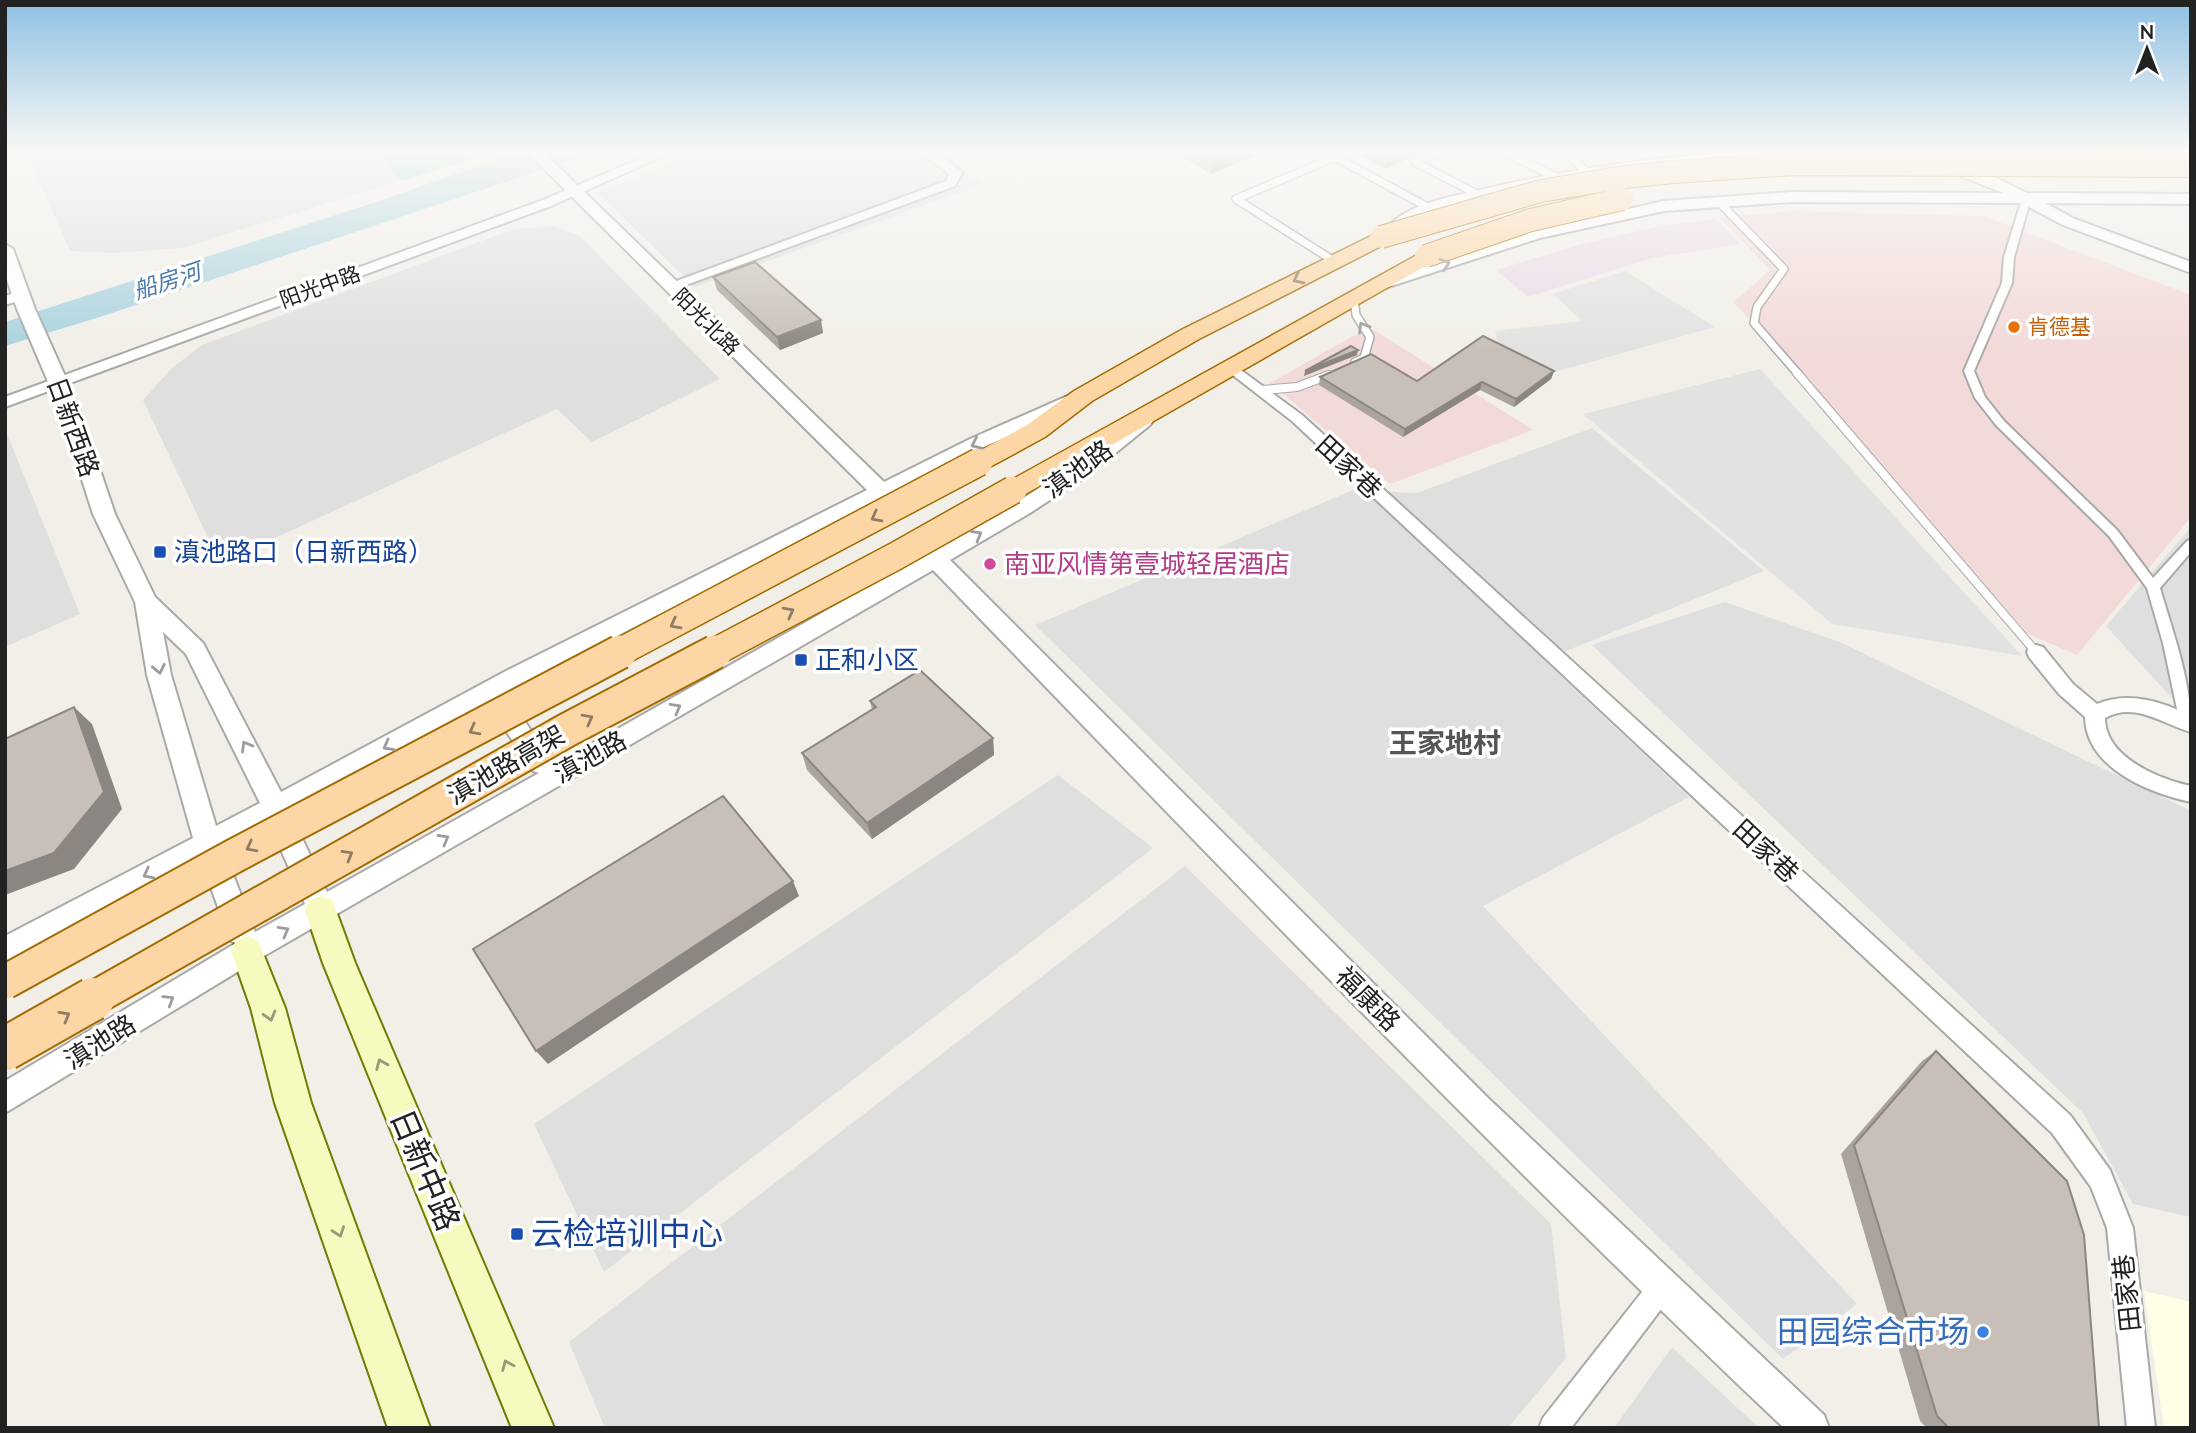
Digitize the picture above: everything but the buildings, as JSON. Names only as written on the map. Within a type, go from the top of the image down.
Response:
[{"type":"main road","points":[[1083,396],[1191,334],[1381,237],[1451,217]]},
{"type":"main road","name":"滇池路","points":[[1013,490],[1426,256],[1478,236],[1545,217]]},
{"type":"main road","name":"滇池路高架","points":[[5,982],[234,856],[979,462],[1036,431],[1083,396]]},
{"type":"main road","name":"滇池路高架","points":[[5,1049],[567,730],[896,556],[1013,490]]},
{"type":"main road","name":"日新中路","points":[[321,910],[345,976],[533,1428]]},
{"type":"main road","points":[[247,951],[268,1008],[293,1104],[409,1428]]},
{"type":"street","name":"阳光中路","points":[[5,402],[506,217]]},
{"type":"street","name":"阳光北路","points":[[601,217],[881,491]]},
{"type":"street","points":[[670,286],[859,217]]},
{"type":"street","points":[[1381,237],[1412,217]]},
{"type":"street","name":"滇池路","points":[[1379,284],[1548,230],[1611,217]]},
{"type":"street","points":[[2021,217],[2009,257],[2007,283],[1969,371],[1980,398],[2000,423],[2113,533],[2153,587],[2171,643],[2189,724]]},
{"type":"street","points":[[2059,217],[2191,268]]},
{"type":"street","points":[[2078,217],[2191,259]]},
{"type":"street","name":"日新西路","points":[[5,249],[18,302],[40,340],[68,405],[104,514],[146,602],[159,674],[208,842],[247,951]]},
{"type":"street","name":"田家巷","points":[[1230,366],[1297,418],[2061,1124],[2101,1179],[2120,1228],[2141,1428]]},
{"type":"street","points":[[5,950],[275,808],[491,690],[977,443],[1083,396]]},
{"type":"street","name":"滇池路","points":[[5,1098],[247,951],[1023,508],[1084,468],[1165,403]]},
{"type":"street","points":[[2153,587],[2191,544]]},
{"type":"street","name":"福康路","points":[[936,559],[1418,1049],[1811,1428]]},
{"type":"street","name":"日新西路","points":[[146,602],[195,649],[253,759],[321,910]]},
{"type":"street","points":[[2036,652],[2066,689],[2095,713]]},
{"type":"street","points":[[491,690],[552,778]]},
{"type":"street","points":[[2189,724],[2153,709],[2135,705],[2104,707],[2095,713],[2093,723],[2097,735],[2119,761],[2151,781],[2191,794]]},
{"type":"street","points":[[1553,1428],[1662,1287]]},
{"type":"lane","points":[[1264,217],[1334,261]]},
{"type":"lane","points":[[1733,217],[1784,269],[1757,307],[1754,323],[2036,652]]},
{"type":"lane","points":[[1352,364],[1364,358],[1370,337],[1356,315],[1354,298]]},
{"type":"lane","points":[[1263,390],[1287,391],[1305,387],[1340,370]]},
{"type":"shaded area","points":[[55,217],[283,217],[182,248],[115,253],[70,251]]},
{"type":"shaded area","points":[[623,217],[891,217],[695,287]]},
{"type":"shaded area","points":[[1719,217],[1985,217],[2191,295],[2191,517],[2077,655],[2028,634],[1734,302],[1770,270]]},
{"type":"shaded area","points":[[1716,219],[1740,244],[1652,258],[1528,297],[1496,270],[1585,243],[1660,226]]},
{"type":"shaded area","points":[[553,226],[580,236],[720,379],[592,442],[557,409],[220,563],[143,400],[172,368],[202,345],[511,230]]},
{"type":"shaded area","points":[[1625,271],[1715,327],[1551,373],[1499,348],[1495,331],[1582,321],[1553,294]]},
{"type":"shaded area","points":[[1369,327],[1533,430],[1390,484],[1270,383]]},
{"type":"shaded area","points":[[1760,369],[2022,656],[1832,624],[1583,414]]},
{"type":"shaded area","points":[[1592,428],[1764,571],[1544,660],[1689,797],[1483,906],[1857,1304],[1783,1359],[1035,625],[1353,490],[1417,493]]},
{"type":"shaded area","points":[[5,429],[80,614],[5,647]]},
{"type":"shaded area","points":[[2191,527],[2191,719],[2106,626]]},
{"type":"shaded area","points":[[1725,602],[1842,643],[2191,811],[2191,1217],[2133,1204],[2083,1113],[1592,645]]},
{"type":"shaded area","points":[[1058,775],[1153,848],[604,1272],[534,1124]]},
{"type":"shaded area","points":[[1185,866],[1551,1224],[1566,1358],[1508,1428],[605,1428],[569,1342]]},
{"type":"shaded area","points":[[2144,1291],[2191,1302],[2191,1428],[2164,1428]]},
{"type":"shaded area","points":[[1672,1347],[1759,1428],[1614,1428]]},
{"type":"water","name":"船房河","points":[[330,217],[401,217],[5,346],[5,322]]},
{"type":"place","name":"肯德基","points":[[2014,327]]},
{"type":"place","name":"滇池路口（日新西路）","points":[[160,552]]},
{"type":"place","name":"南亚风情第壹城轻居酒店","points":[[990,564]]},
{"type":"place","name":"正和小区","points":[[801,660]]},
{"type":"place","name":"云检培训中心","points":[[517,1234]]},
{"type":"place","name":"田园综合市场","points":[[1983,1332]]},
{"type":"district","name":"王家地村","points":[[1445,743]]}]
